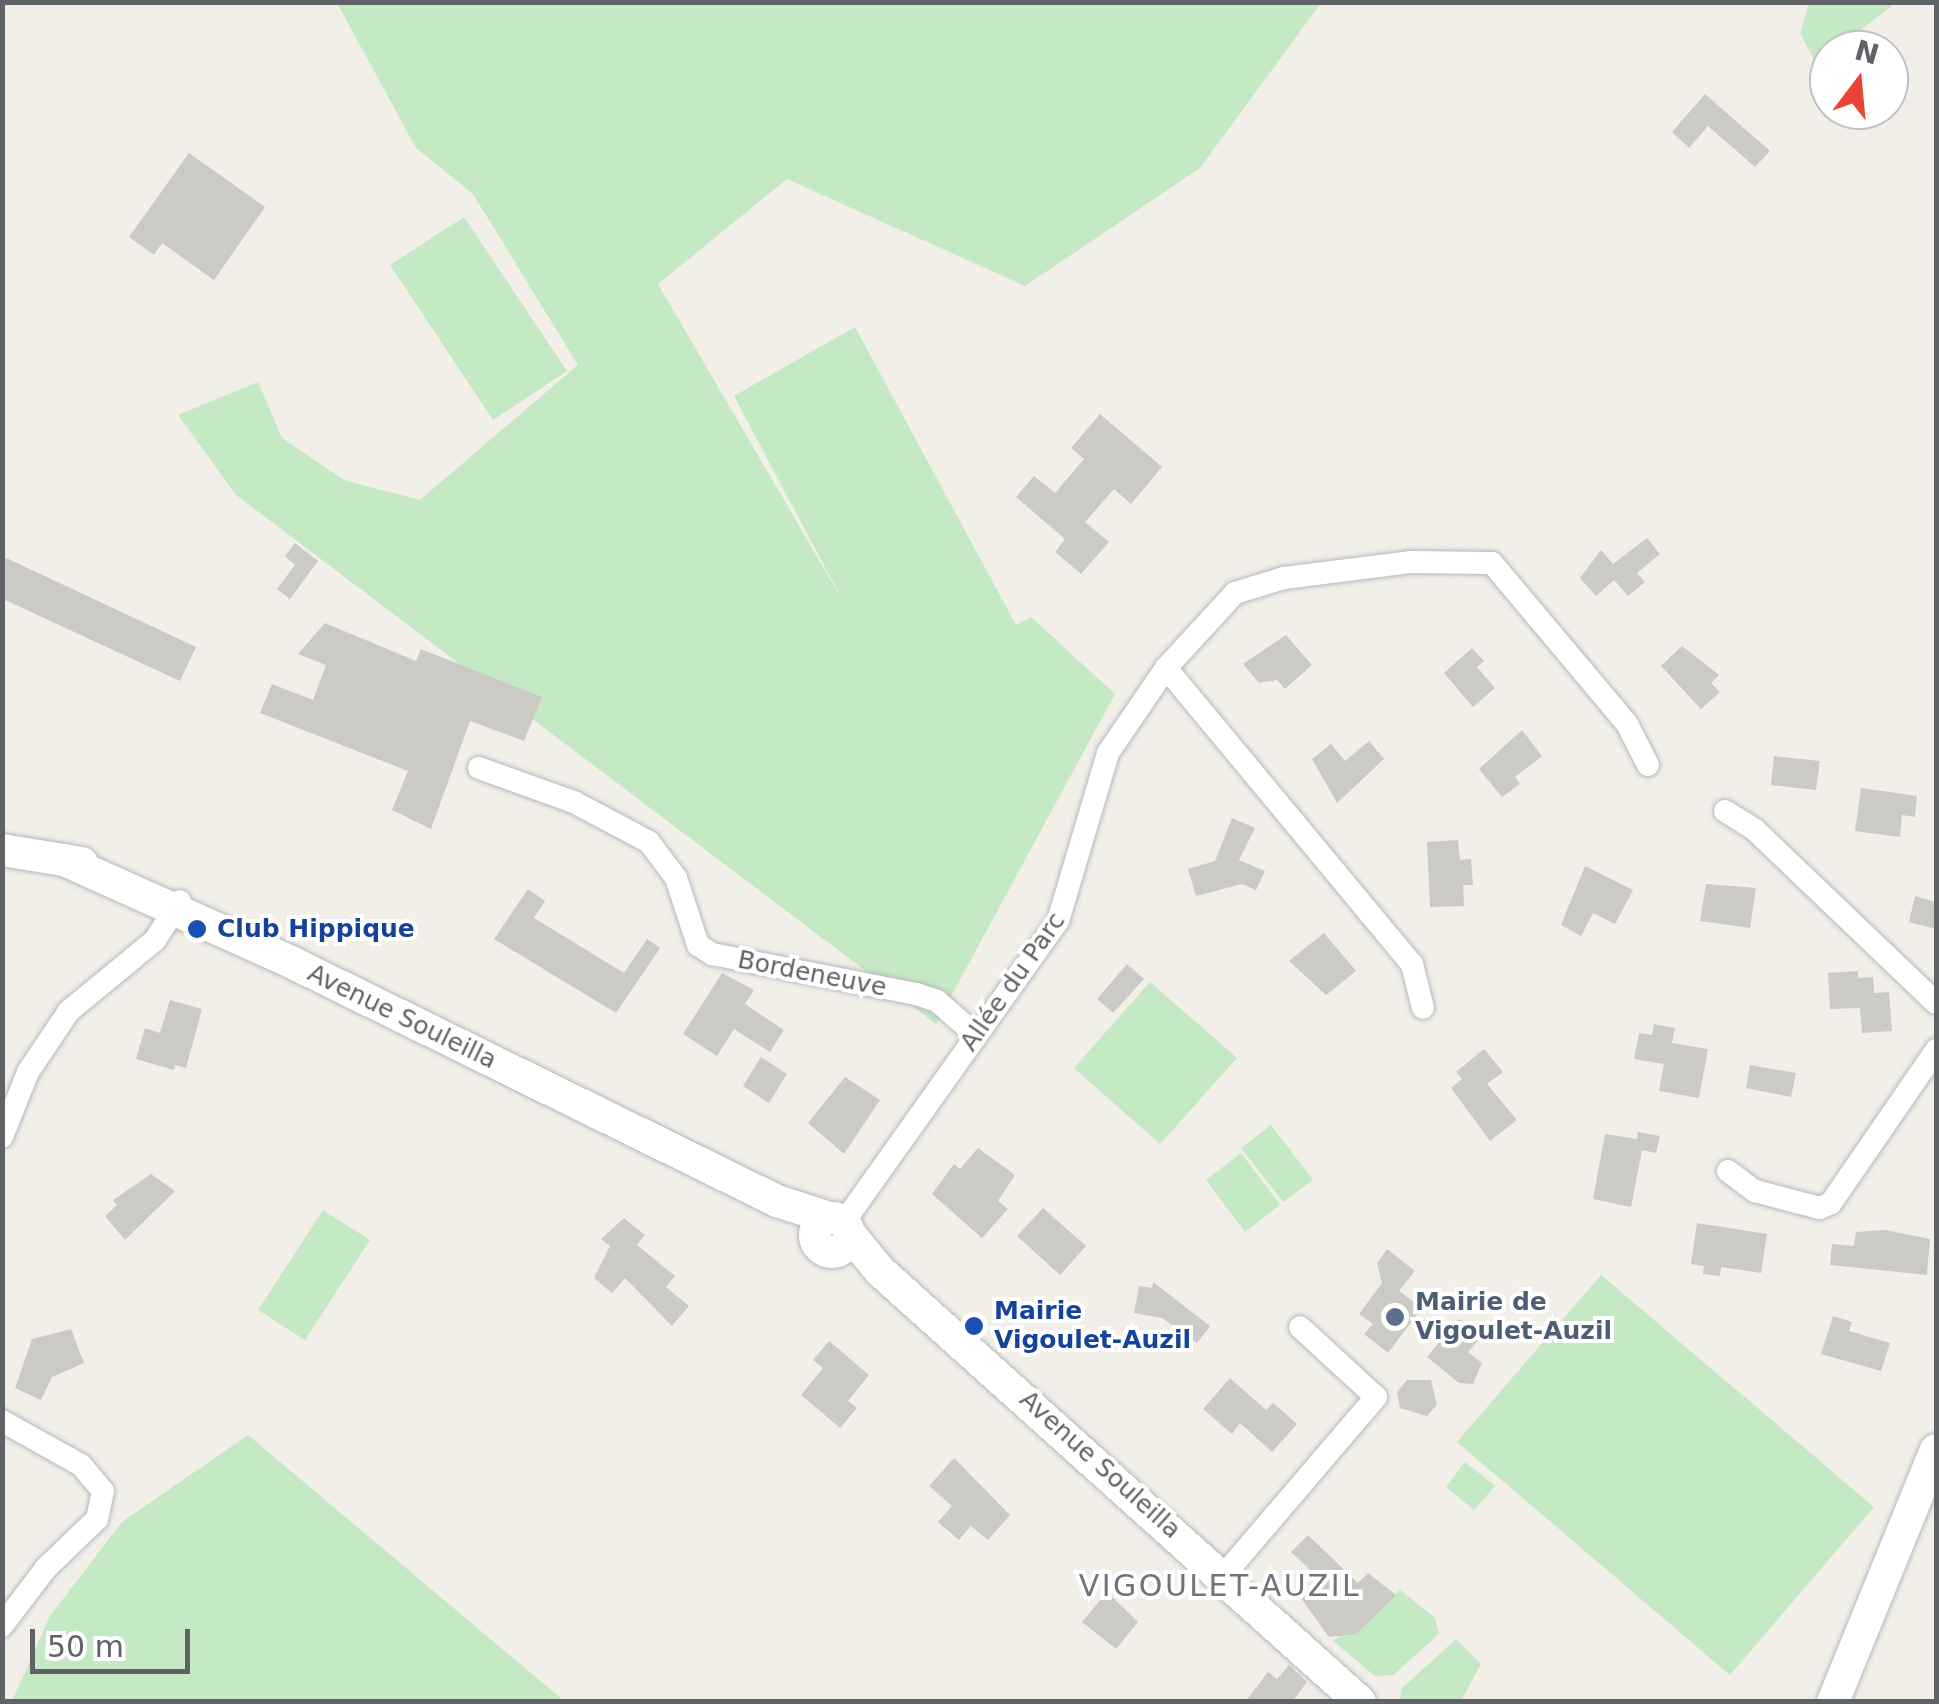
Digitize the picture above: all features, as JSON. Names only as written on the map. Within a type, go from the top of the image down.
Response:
[{"type":"street","name":"Allée du Parc","points":[[835,1233],[1058,921],[1108,754],[1166,668],[1215,610],[1258,584],[1410,562],[1492,563],[1627,724],[1648,765]]},
{"type":"street","points":[[1166,668],[1412,964],[1423,1008]]},
{"type":"street","name":"Bordeneuve","points":[[480,768],[574,802],[649,842],[676,878],[698,944],[712,954],[916,994],[936,1001],[976,1035]]},
{"type":"street","points":[[1726,811],[1755,830],[1936,1003]]},
{"type":"street","name":"Avenue Souleilla","points":[[2,850],[64,860],[178,904],[835,1233],[1224,1575],[1360,1702]]},
{"type":"street","points":[[2,1137],[28,1072],[69,1011],[156,940],[178,904]]},
{"type":"street","points":[[1728,1171],[1755,1191],[1820,1208],[1831,1204],[1936,1050]]},
{"type":"street","points":[[1224,1575],[1376,1397],[1300,1327]]},
{"type":"street","points":[[2,1421],[80,1465],[103,1491],[98,1518],[46,1568],[2,1626]]},
{"type":"street","points":[[1833,1702],[1936,1450]]},
{"type":"green space","points":[[337,3],[1321,3],[1200,168],[1025,286],[787,179],[658,284],[844,603],[734,396],[855,327],[1016,625],[1031,617],[1115,694],[936,1024],[236,495],[178,415],[258,382],[282,438],[344,480],[420,500],[578,365],[473,194],[416,148]]},
{"type":"green space","points":[[1809,3],[1895,3],[1861,30],[1809,30],[1809,50],[1800,33]]},
{"type":"green space","points":[[464,217],[567,371],[493,420],[390,265]]},
{"type":"green space","points":[[1150,982],[1237,1058],[1160,1144],[1074,1068]]},
{"type":"green space","points":[[1271,1125],[1313,1180],[1283,1202],[1241,1148]]},
{"type":"green space","points":[[1241,1153],[1280,1205],[1245,1232],[1206,1180]]},
{"type":"green space","points":[[323,1210],[370,1240],[305,1340],[258,1310]]},
{"type":"green space","points":[[1601,1275],[1874,1507],[1730,1675],[1457,1442]]},
{"type":"green space","points":[[248,1435],[564,1701],[12,1701],[50,1616],[122,1522]]},
{"type":"green space","points":[[1465,1462],[1495,1486],[1474,1510],[1446,1487]]},
{"type":"green space","points":[[1400,1590],[1435,1618],[1439,1634],[1393,1675],[1375,1676],[1333,1641]]},
{"type":"green space","points":[[1456,1639],[1481,1664],[1461,1701],[1400,1701],[1401,1689]]},
{"type":"building","points":[[1705,94],[1770,151],[1755,167],[1708,126],[1689,148],[1672,132]]},
{"type":"building","points":[[189,153],[265,207],[214,280],[162,243],[154,255],[129,237]]},
{"type":"building","points":[[1100,414],[1162,467],[1131,504],[1114,489],[1085,522],[1109,542],[1081,574],[1055,552],[1065,539],[1016,497],[1034,476],[1055,493],[1084,459],[1071,448]]},
{"type":"building","points":[[1647,538],[1660,554],[1637,573],[1645,582],[1628,596],[1614,580],[1596,596],[1580,578],[1601,550],[1613,564]]},
{"type":"building","points":[[295,543],[318,561],[290,599],[277,589],[295,565],[285,556]]},
{"type":"building","points":[[2,556],[196,647],[180,681],[3,599]]},
{"type":"building","points":[[325,623],[416,661],[421,649],[542,697],[524,741],[470,721],[431,829],[392,810],[408,771],[260,713],[272,684],[313,700],[326,665],[298,654]]},
{"type":"building","points":[[1286,635],[1312,665],[1285,689],[1277,680],[1259,683],[1243,664]]},
{"type":"building","points":[[1682,646],[1719,675],[1711,683],[1720,692],[1701,709],[1661,666]]},
{"type":"building","points":[[1472,648],[1484,661],[1477,667],[1495,688],[1473,707],[1444,673]]},
{"type":"building","points":[[1522,730],[1542,756],[1515,777],[1520,784],[1502,797],[1479,769]]},
{"type":"building","points":[[1369,741],[1384,759],[1337,803],[1312,759],[1331,744],[1345,761]]},
{"type":"building","points":[[1774,756],[1820,761],[1816,790],[1771,785]]},
{"type":"building","points":[[1861,788],[1917,796],[1915,817],[1902,815],[1900,837],[1855,831]]},
{"type":"building","points":[[1232,818],[1255,828],[1239,860],[1265,871],[1256,890],[1242,884],[1196,896],[1188,869],[1215,861]]},
{"type":"building","points":[[1458,840],[1460,860],[1471,859],[1473,885],[1463,885],[1464,906],[1430,907],[1427,842]]},
{"type":"building","points":[[1585,866],[1633,890],[1615,924],[1593,913],[1581,936],[1561,925]]},
{"type":"building","points":[[1706,884],[1756,888],[1750,928],[1700,921]]},
{"type":"building","points":[[528,889],[545,901],[534,918],[624,973],[647,939],[660,948],[616,1013],[494,939]]},
{"type":"building","points":[[1915,896],[1936,902],[1936,929],[1909,922]]},
{"type":"building","points":[[1324,933],[1356,971],[1326,995],[1289,961]]},
{"type":"building","points":[[1127,964],[1144,979],[1113,1013],[1097,999]]},
{"type":"building","points":[[1858,971],[1858,978],[1873,977],[1874,993],[1889,992],[1892,1031],[1862,1033],[1860,1008],[1830,1009],[1828,973]]},
{"type":"building","points":[[722,973],[754,990],[745,1004],[784,1030],[770,1052],[734,1029],[717,1056],[683,1034]]},
{"type":"building","points":[[170,1000],[202,1009],[186,1068],[175,1065],[174,1070],[136,1059],[145,1028],[160,1033]]},
{"type":"building","points":[[1654,1024],[1675,1028],[1672,1043],[1708,1049],[1699,1098],[1659,1091],[1664,1064],[1634,1059],[1639,1033],[1652,1035]]},
{"type":"building","points":[[1484,1049],[1503,1072],[1487,1084],[1517,1120],[1490,1141],[1451,1088],[1462,1079],[1456,1072]]},
{"type":"building","points":[[761,1057],[787,1074],[769,1103],[743,1086]]},
{"type":"building","points":[[1750,1065],[1796,1073],[1791,1097],[1746,1088]]},
{"type":"building","points":[[845,1077],[880,1100],[844,1154],[808,1123]]},
{"type":"building","points":[[1638,1132],[1660,1136],[1656,1153],[1642,1150],[1631,1207],[1593,1199],[1605,1134],[1637,1139]]},
{"type":"building","points":[[978,1148],[1015,1175],[998,1201],[1008,1209],[982,1238],[932,1194],[954,1164],[960,1169]]},
{"type":"building","points":[[151,1174],[175,1191],[125,1240],[105,1216],[117,1205],[113,1200]]},
{"type":"building","points":[[1043,1208],[1086,1246],[1060,1275],[1017,1236]]},
{"type":"building","points":[[624,1218],[645,1235],[637,1245],[675,1276],[666,1287],[689,1306],[672,1326],[625,1278],[612,1293],[594,1278],[610,1246],[601,1239]]},
{"type":"building","points":[[1697,1223],[1767,1234],[1761,1273],[1721,1267],[1720,1276],[1703,1274],[1704,1266],[1691,1264]]},
{"type":"building","points":[[1885,1230],[1930,1239],[1927,1275],[1830,1265],[1832,1244],[1854,1246],[1856,1232]]},
{"type":"building","points":[[1387,1249],[1415,1271],[1399,1291],[1422,1308],[1388,1353],[1364,1334],[1373,1324],[1359,1314],[1382,1283],[1377,1263]]},
{"type":"building","points":[[1153,1282],[1210,1326],[1197,1343],[1162,1318],[1134,1313],[1139,1286],[1152,1288]]},
{"type":"building","points":[[1833,1316],[1852,1322],[1849,1331],[1890,1343],[1881,1371],[1821,1354]]},
{"type":"building","points":[[1459,1319],[1484,1334],[1468,1352],[1482,1363],[1473,1384],[1459,1383],[1427,1357]]},
{"type":"building","points":[[71,1329],[84,1363],[52,1377],[41,1400],[15,1388],[32,1339]]},
{"type":"building","points":[[829,1341],[869,1375],[848,1401],[857,1408],[840,1428],[801,1395],[823,1368],[813,1360]]},
{"type":"building","points":[[1230,1378],[1266,1410],[1273,1403],[1297,1424],[1272,1452],[1240,1423],[1232,1434],[1203,1409]]},
{"type":"building","points":[[1407,1380],[1431,1380],[1437,1405],[1427,1416],[1400,1408],[1397,1392]]},
{"type":"building","points":[[954,1458],[1010,1515],[988,1540],[971,1526],[959,1540],[938,1522],[952,1506],[929,1486]]},
{"type":"building","points":[[1308,1535],[1358,1583],[1368,1573],[1396,1595],[1356,1634],[1329,1637],[1301,1598],[1319,1578],[1291,1552]]},
{"type":"building","points":[[1107,1592],[1138,1622],[1116,1649],[1082,1622]]},
{"type":"building","points":[[1289,1665],[1307,1682],[1292,1702],[1245,1702],[1268,1672],[1277,1679]]},
{"type":"place","name":"Club Hippique","points":[[197,929]]},
{"type":"place","name":"Mairie de Vigoulet-Auzil","points":[[1395,1317]]},
{"type":"place","name":"Mairie Vigoulet-Auzil","points":[[974,1326]]},
{"type":"district","name":"VIGOULET-AUZIL","points":[[1220,1586]]}]
